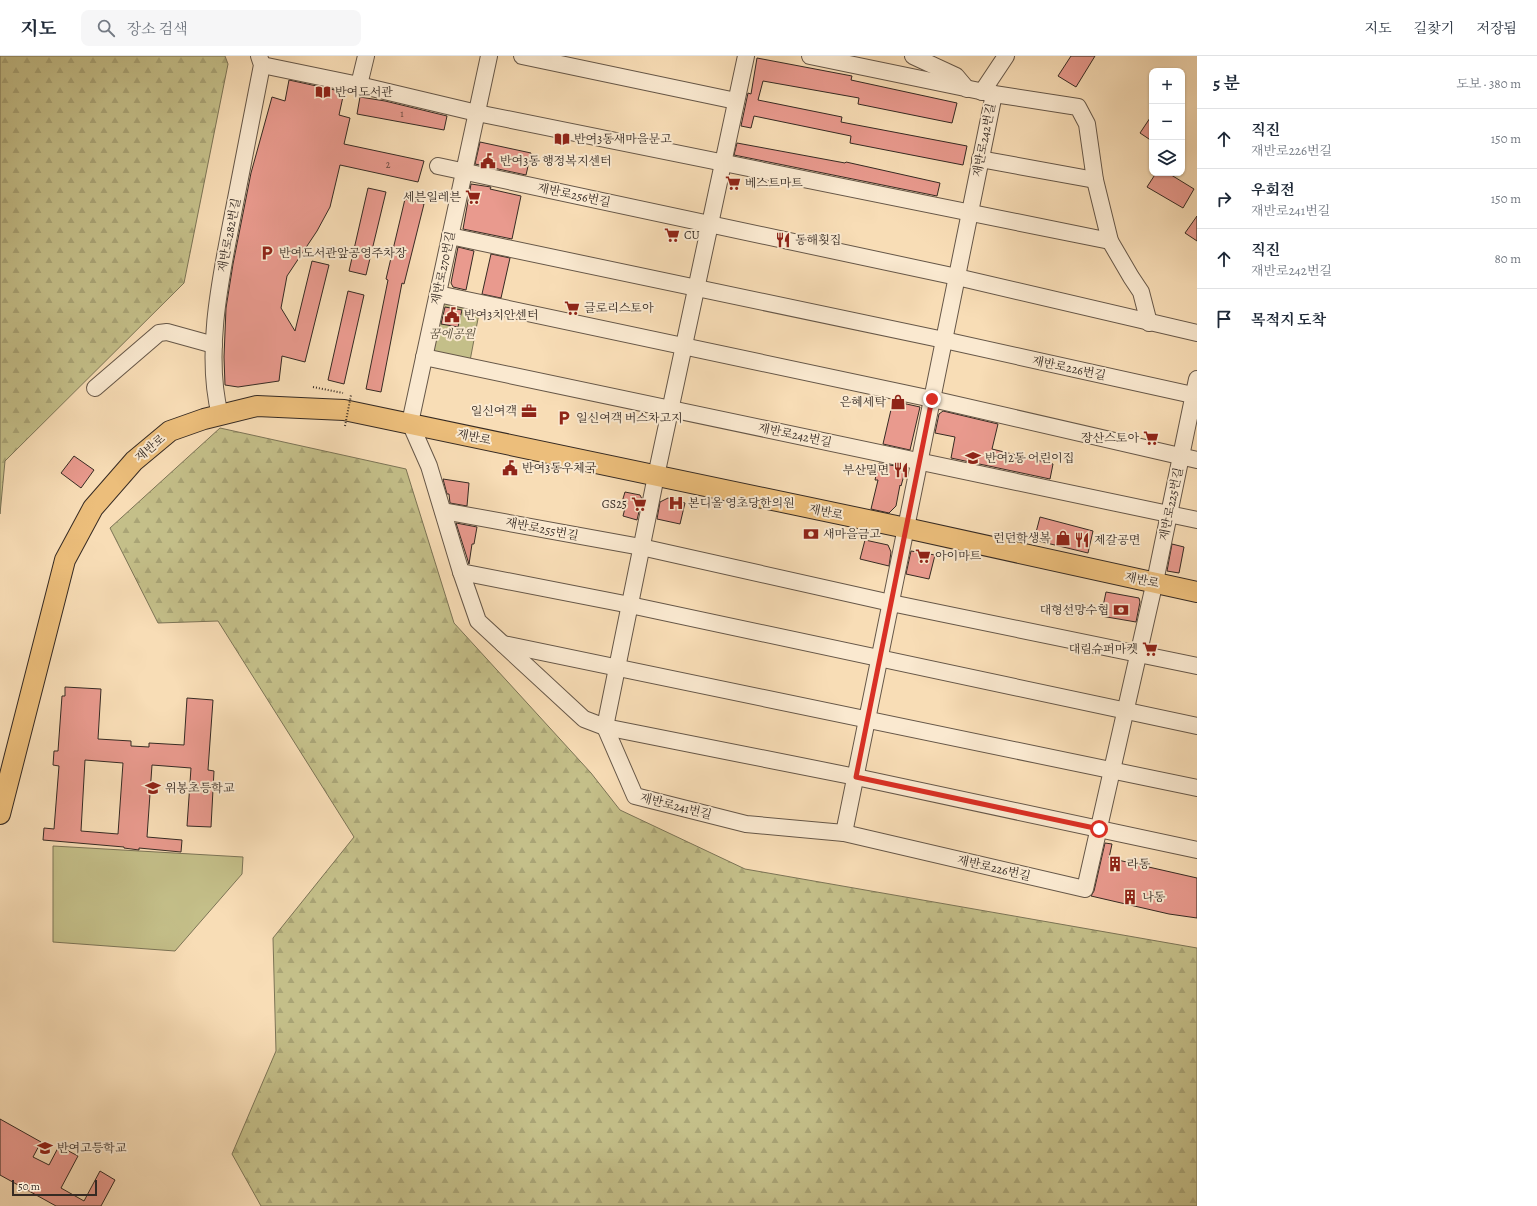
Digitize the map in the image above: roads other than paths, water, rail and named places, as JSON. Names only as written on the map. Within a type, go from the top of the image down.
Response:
[{"type":"main road","name":"재반로","points":[[0,814],[65,560],[93,508],[134,461],[170,431],[220,415],[257,406],[344,410],[410,423],[906,528],[1197,592]]},
{"type":"street","points":[[359,85],[366,56]]},
{"type":"street","name":"재반로270번길","points":[[410,423],[489,56]]},
{"type":"street","points":[[522,56],[736,102]]},
{"type":"street","points":[[605,727],[670,408],[746,56]]},
{"type":"street","name":"재반로242번길","points":[[810,56],[988,93],[980,159],[970,213],[906,528]]},
{"type":"street","points":[[913,56],[956,76],[967,89]]},
{"type":"street","points":[[1006,56],[988,93],[1078,107],[1087,124],[1095,180],[1110,241],[1141,292],[1149,323]]},
{"type":"street","points":[[260,60],[477,113],[1110,241]]},
{"type":"street","name":"재반로282번길","points":[[220,415],[215,395],[214,346],[220,282],[260,60]]},
{"type":"street","points":[[980,159],[1095,180]]},
{"type":"street","name":"재반로256번길","points":[[438,166],[710,223]]},
{"type":"street","points":[[710,223],[957,277],[1197,333]]},
{"type":"street","points":[[450,236],[944,340]]},
{"type":"street","points":[[438,294],[932,399],[1197,460]]},
{"type":"street","points":[[95,388],[159,333],[167,332],[214,346]]},
{"type":"street","name":"재반로226번길","points":[[944,340],[1195,395]]},
{"type":"street","points":[[424,357],[670,408]]},
{"type":"street","name":"재반로225번길","points":[[1154,583],[1195,395],[1197,379]]},
{"type":"street","name":"재반로242번길","points":[[670,408],[920,461]]},
{"type":"street","points":[[410,423],[429,466],[461,572],[478,621],[584,719],[605,727],[856,777],[1197,850]]},
{"type":"street","points":[[920,461],[1197,520]]},
{"type":"street","name":"재반로255번길","points":[[443,511],[641,547]]},
{"type":"street","points":[[844,833],[906,528]]},
{"type":"street","points":[[641,547],[891,603],[1197,666]]},
{"type":"street","points":[[461,572],[630,605],[1197,726]]},
{"type":"street","name":"재반로226번길","points":[[844,833],[1085,889],[1154,583]]},
{"type":"street","points":[[502,644],[867,721],[1197,788]]},
{"type":"street","name":"재반로241번길","points":[[605,727],[635,796],[746,824],[844,833]]},
{"type":"place","name":"반여도서관","points":[[323,92]]},
{"type":"place","name":"반여3동새마을문고","points":[[562,139]]},
{"type":"place","name":"반여3동 행정복지센터","points":[[488,161]]},
{"type":"place","name":"베스트마트","points":[[733,183]]},
{"type":"place","name":"세븐일레븐","points":[[473,197]]},
{"type":"place","name":"CU","points":[[672,235]]},
{"type":"place","name":"동해횟집","points":[[783,240]]},
{"type":"place","name":"반여도서관앞공영주차장","points":[[267,253]]},
{"type":"place","name":"글로리스토아","points":[[572,308]]},
{"type":"place","name":"반여3치안센터","points":[[452,315]]},
{"type":"place","name":"은혜세탁","points":[[898,402]]},
{"type":"place","name":"일신여객","points":[[529,411]]},
{"type":"place","name":"일신여객 버스차고지","points":[[564,418]]},
{"type":"place","name":"장산스토아","points":[[1151,438]]},
{"type":"place","name":"반여2동 어린이집","points":[[973,458]]},
{"type":"place","name":"반여3동우체국","points":[[510,468]]},
{"type":"place","name":"부산밀면","points":[[901,470]]},
{"type":"place","name":"본디올 영초당한의원","points":[[676,503]]},
{"type":"place","name":"GS25","points":[[639,504]]},
{"type":"place","name":"새마을금고","points":[[811,534]]},
{"type":"place","name":"런던학생복","points":[[1063,538]]},
{"type":"place","name":"제갈공면","points":[[1082,540]]},
{"type":"place","name":"아이마트","points":[[923,556]]},
{"type":"place","name":"대형선망수협","points":[[1121,610]]},
{"type":"place","name":"대림슈퍼마켓","points":[[1150,649]]},
{"type":"place","name":"위봉초등학교","points":[[153,788]]},
{"type":"place","name":"라동","points":[[1115,864]]},
{"type":"place","name":"나동","points":[[1130,897]]},
{"type":"place","name":"반여고등학교","points":[[45,1148]]},
{"type":"park label","name":"꿈에공원","points":[[452,334]]}]
